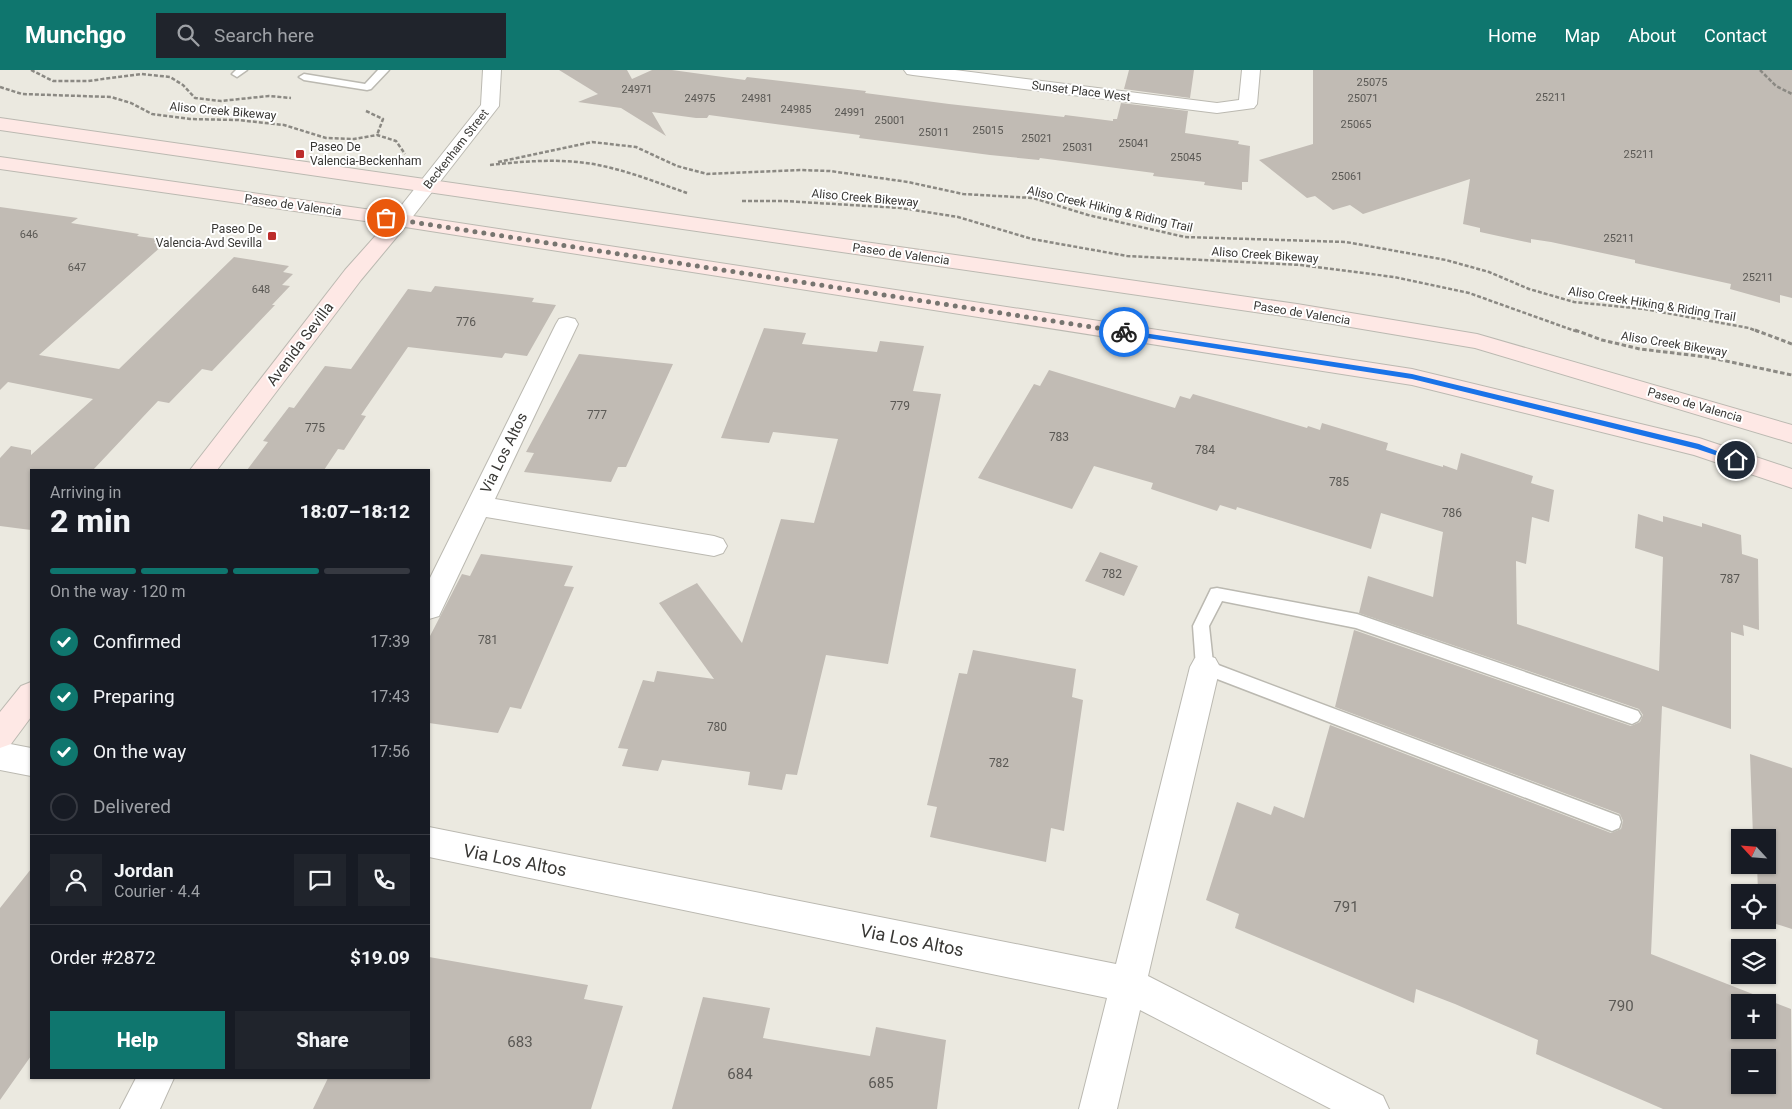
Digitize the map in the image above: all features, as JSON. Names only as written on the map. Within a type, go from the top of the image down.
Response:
[{"type":"main road","name":"Paseo de Valencia","points":[[0,124],[428,184],[1287,310],[1477,341],[1792,434]]},
{"type":"main road","name":"Paseo de Valencia","points":[[0,162],[400,220],[1412,377],[1699,447],[1792,479]]},
{"type":"main road","name":"Avenida Sevilla","points":[[204,469],[353,274],[400,220]]},
{"type":"main road","points":[[0,735],[30,696]]},
{"type":"street","name":"Beckenham Street","points":[[400,220],[490,106],[492,70]]},
{"type":"street","name":"Sunset Place West","points":[[913,70],[1217,108],[1248,104],[1251,70]]},
{"type":"street","name":"Via Los Altos","points":[[430,606],[567,324]]},
{"type":"street","points":[[478,506],[714,546]]},
{"type":"street","points":[[1098,1109],[1206,667]]},
{"type":"street","points":[[0,756],[30,762]]},
{"type":"street","name":"Via Los Altos","points":[[430,842],[1127,984],[1370,1109]]},
{"type":"street","points":[[139,1109],[155,1079]]},
{"type":"lane","points":[[312,70],[304,77],[367,87],[384,70]]},
{"type":"lane","points":[[1612,822],[1206,667],[1201,626],[1217,594],[1262,601],[1357,621],[1632,716]]},
{"type":"path","points":[[31,70],[52,81],[88,81],[141,74],[170,77],[184,85],[195,98],[221,101],[269,96],[294,98]]},
{"type":"path","points":[[1760,70],[1776,86],[1792,94]]},
{"type":"path","name":"Aliso Creek Bikeway","points":[[0,87],[22,94],[111,97],[131,102],[152,114],[190,119],[238,120],[284,125],[326,138],[354,139],[377,135]]},
{"type":"path","points":[[364,110],[383,120],[377,135],[396,141],[405,155],[480,166],[527,162],[598,165],[688,194]]},
{"type":"path","name":"Aliso Creek Hiking & Riding Trail","points":[[480,166],[592,142],[636,147],[677,166],[707,174],[800,170],[830,171],[908,182],[963,194],[1033,198],[1088,215],[1186,237],[1346,242],[1446,260],[1489,272],[1529,289],[1574,302],[1644,309],[1749,328],[1792,344]]},
{"type":"path","name":"Aliso Creek Bikeway","points":[[738,201],[784,201],[901,208],[958,217],[1032,239],[1127,256],[1301,265],[1394,276],[1469,293],[1602,340],[1640,349],[1707,357],[1792,375]]},
{"type":"building","points":[[559,70],[627,70],[632,79],[652,70],[672,70],[745,80],[747,77],[866,91],[865,93],[949,104],[1113,121],[1113,119],[1117,119],[1121,103],[1188,111],[1185,133],[1239,141],[1238,144],[1250,146],[1248,182],[1242,182],[1242,190],[1204,185],[1205,182],[1153,176],[1154,173],[859,138],[860,135],[709,115],[707,118],[696,118],[652,112],[666,136],[621,108],[578,102],[598,94]]},
{"type":"building","points":[[1129,70],[1194,70],[1190,98],[1124,89]]},
{"type":"building","points":[[1313,70],[1792,70],[1792,298],[1780,295],[1780,303],[1730,289],[1731,284],[1635,263],[1635,260],[1551,242],[1531,239],[1531,243],[1480,232],[1480,228],[1463,224],[1470,179],[1363,214],[1350,205],[1333,210],[1315,196],[1307,198],[1259,160],[1313,144]]},
{"type":"building","points":[[0,207],[78,218],[71,223],[139,234],[137,236],[158,239],[154,243],[163,245],[39,355],[119,369],[234,257],[289,266],[283,272],[293,274],[282,285],[290,286],[272,305],[275,305],[212,371],[202,369],[169,403],[158,401],[94,469],[30,469],[30,530],[0,526],[0,458],[11,446],[31,450],[31,455],[93,399],[8,382],[0,390]]},
{"type":"building","points":[[435,286],[534,298],[532,302],[556,305],[527,356],[505,353],[502,358],[408,347],[361,415],[366,416],[344,450],[338,449],[325,469],[248,469],[268,442],[263,441],[289,407],[294,408],[325,366],[351,369],[408,289],[431,292]]},
{"type":"building","points":[[764,328],[806,333],[802,344],[877,352],[880,341],[924,346],[913,391],[941,394],[888,664],[826,655],[797,775],[786,774],[782,790],[748,785],[750,772],[662,760],[658,771],[622,766],[628,749],[618,748],[643,680],[654,682],[657,671],[714,679],[659,603],[697,583],[742,643],[781,519],[814,523],[838,439],[773,432],[769,443],[721,438]]},
{"type":"building","points":[[579,354],[673,364],[626,467],[618,467],[611,482],[524,472],[534,453],[526,452]]},
{"type":"building","points":[[1049,370],[1175,408],[1180,396],[1190,399],[1193,394],[1307,428],[1308,426],[1320,430],[1322,423],[1388,443],[1386,450],[1443,467],[1443,465],[1457,470],[1461,453],[1533,476],[1531,483],[1554,490],[1549,522],[1532,517],[1526,564],[1516,561],[1517,624],[1659,671],[1663,557],[1635,548],[1638,514],[1663,522],[1663,516],[1702,527],[1702,523],[1741,535],[1742,554],[1758,559],[1759,630],[1743,625],[1744,636],[1731,632],[1731,729],[1662,706],[1651,954],[1753,994],[1731,994],[1731,1039],[1776,1039],[1776,1003],[1791,1009],[1792,1109],[1663,1109],[1536,1054],[1538,1040],[1455,1004],[1416,989],[1414,1003],[1235,928],[1239,914],[1206,900],[1237,802],[1271,815],[1274,806],[1304,818],[1330,725],[1611,833],[1621,829],[1623,821],[1620,814],[1335,707],[1354,630],[1631,726],[1640,722],[1643,715],[1639,709],[1359,613],[1368,576],[1433,597],[1443,532],[1381,513],[1371,549],[1237,507],[1236,510],[1220,505],[1217,511],[1151,489],[1153,483],[1094,466],[1072,509],[978,478],[1034,384],[1040,386]]},
{"type":"building","points":[[1100,552],[1138,566],[1124,596],[1085,581]]},
{"type":"building","points":[[481,554],[573,566],[564,586],[574,587],[521,709],[510,707],[498,733],[430,723],[430,636],[462,574],[470,576]]},
{"type":"building","points":[[973,650],[1076,669],[1072,697],[1083,700],[1064,831],[1051,828],[1046,862],[930,837],[937,807],[927,805],[959,673],[967,674]]},
{"type":"building","points":[[1750,754],[1792,768],[1792,929],[1776,924],[1776,884],[1758,884],[1757,874],[1776,874],[1776,829],[1753,829]]},
{"type":"building","points":[[30,870],[30,1057],[0,1100],[0,908]]},
{"type":"building","points":[[430,957],[588,985],[584,999],[623,1006],[591,1109],[313,1109],[328,1079],[430,1079]]},
{"type":"building","points":[[703,997],[770,1008],[763,1038],[870,1056],[876,1027],[946,1040],[937,1109],[672,1109]]},
{"type":"way so far","points":[[386,218],[1124,332]]},
{"type":"place","name":"Paseo De Valencia-Beckenham","points":[[300,154]]},
{"type":"place","name":"Paseo De Valencia-Avd Sevilla","points":[[272,236]]},
{"type":"route","points":[[1124,332],[1412,377],[1699,447],[1736,460]]}]
